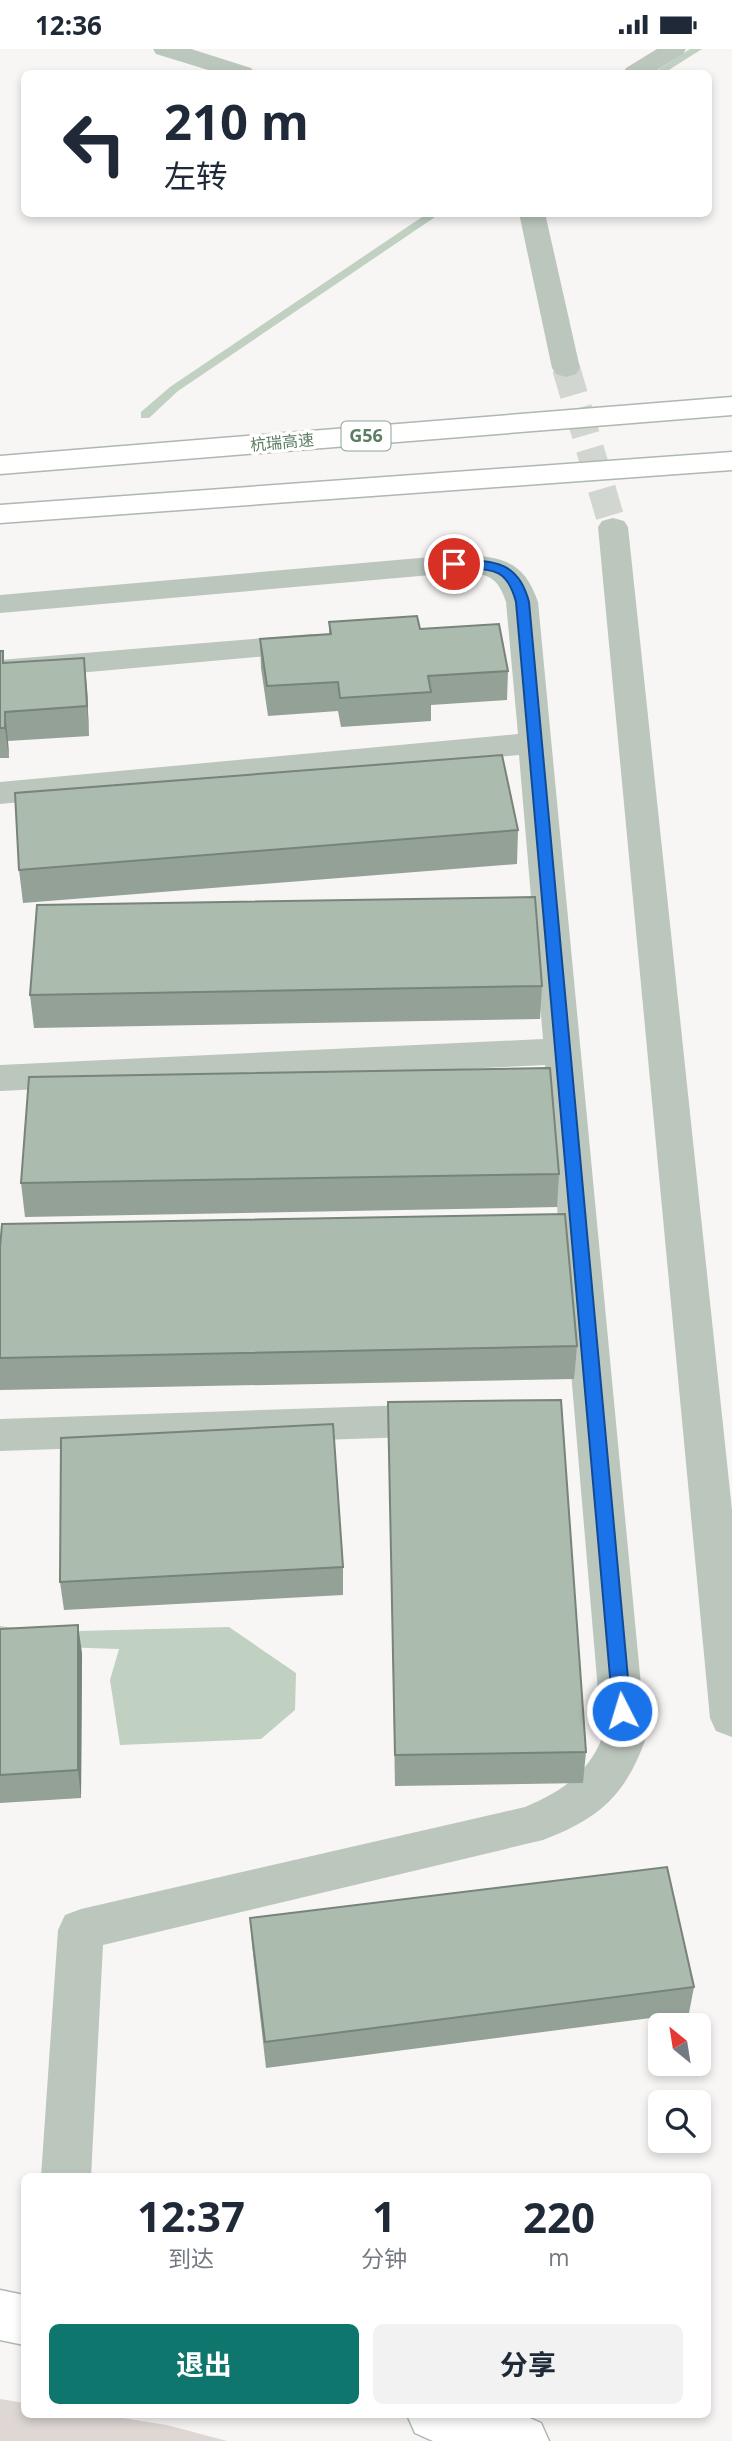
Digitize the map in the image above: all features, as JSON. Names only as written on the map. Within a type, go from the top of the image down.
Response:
[{"type":"main road","name":"杭瑞高速","points":[[0,465],[732,406]]},
{"type":"main road","points":[[0,514],[732,461]]},
{"type":"main road","points":[[0,2315],[21,2319]]},
{"type":"main road","points":[[443,2418],[523,2441]]},
{"type":"street","points":[[165,49],[232,70]]},
{"type":"street","points":[[640,70],[674,49]]},
{"type":"street","points":[[533,217],[566,368]]},
{"type":"street","points":[[612,527],[728,1641],[732,1718]]},
{"type":"street","points":[[0,604],[454,564],[486,565],[504,569],[519,587],[509,628],[535,743],[624,1738],[617,1763],[601,1783],[556,1815],[527,1826],[81,1930],[66,2173]]},
{"type":"street","points":[[0,670],[344,641]]},
{"type":"street","points":[[0,793],[535,743]]},
{"type":"street","points":[[0,1078],[562,1051]]},
{"type":"street","points":[[554,1416],[595,1415]]},
{"type":"street","points":[[0,1435],[471,1419]]},
{"type":"shaded area","points":[[0,1626],[44,1632],[229,1627],[296,1673],[295,1710],[261,1739],[120,1745],[110,1680],[119,1649],[0,1645]]},
{"type":"shaded area","points":[[0,2399],[21,2402],[21,2418],[122,2418],[167,2425],[227,2441],[0,2441]]},
{"type":"building","points":[[417,616],[420,629],[499,624],[508,671],[428,676],[431,692],[340,698],[338,682],[267,686],[260,639],[331,634],[329,622]]},
{"type":"building","points":[[0,651],[3,651],[3,663],[84,658],[87,706],[5,712],[5,728],[0,728]]},
{"type":"building","points":[[502,755],[518,830],[19,870],[15,793]]},
{"type":"building","points":[[535,897],[542,986],[30,995],[37,905]]},
{"type":"building","points":[[550,1068],[559,1174],[21,1183],[29,1077]]},
{"type":"building","points":[[565,1214],[577,1346],[0,1358],[2,1224]]},
{"type":"building","points":[[561,1400],[586,1752],[395,1755],[388,1402]]},
{"type":"building","points":[[333,1424],[343,1567],[60,1582],[61,1438]]},
{"type":"building","points":[[78,1625],[78,1770],[0,1775],[0,1629]]},
{"type":"building","points":[[667,1867],[694,1987],[265,2042],[250,1918]]},
{"type":"waterway","points":[[663,70],[697,49]]},
{"type":"waterway","points":[[145,415],[174,389],[430,217]]},
{"type":"tunnel","points":[[566,368],[613,527]]},
{"type":"route","points":[[454,564],[486,565],[504,569],[519,587],[522,602],[622,1711]]}]
